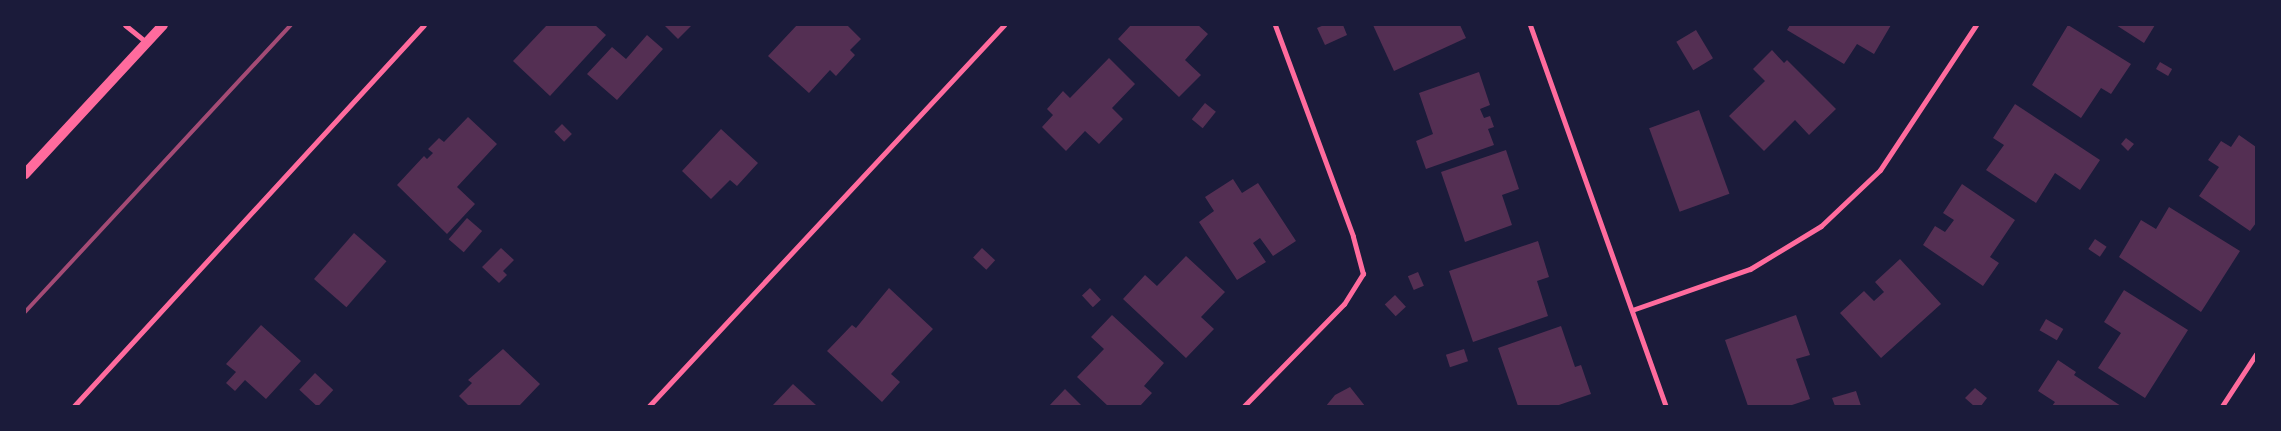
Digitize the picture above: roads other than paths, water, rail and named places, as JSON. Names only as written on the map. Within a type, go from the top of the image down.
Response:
[{"type":"main road","points":[[25,174],[163,25]]},
{"type":"street","points":[[125,25],[147,43]]},
{"type":"street","points":[[74,406],[424,25]]},
{"type":"street","points":[[649,406],[1004,25]]},
{"type":"street","points":[[1244,406],[1344,304],[1363,274],[1353,236],[1275,25]]},
{"type":"street","points":[[1530,25],[1666,406]]},
{"type":"street","points":[[1632,310],[1750,269],[1821,226],[1880,170],[1976,25]]},
{"type":"street","points":[[2222,406],[2256,354]]},
{"type":"railway","points":[[25,312],[291,25]]}]
